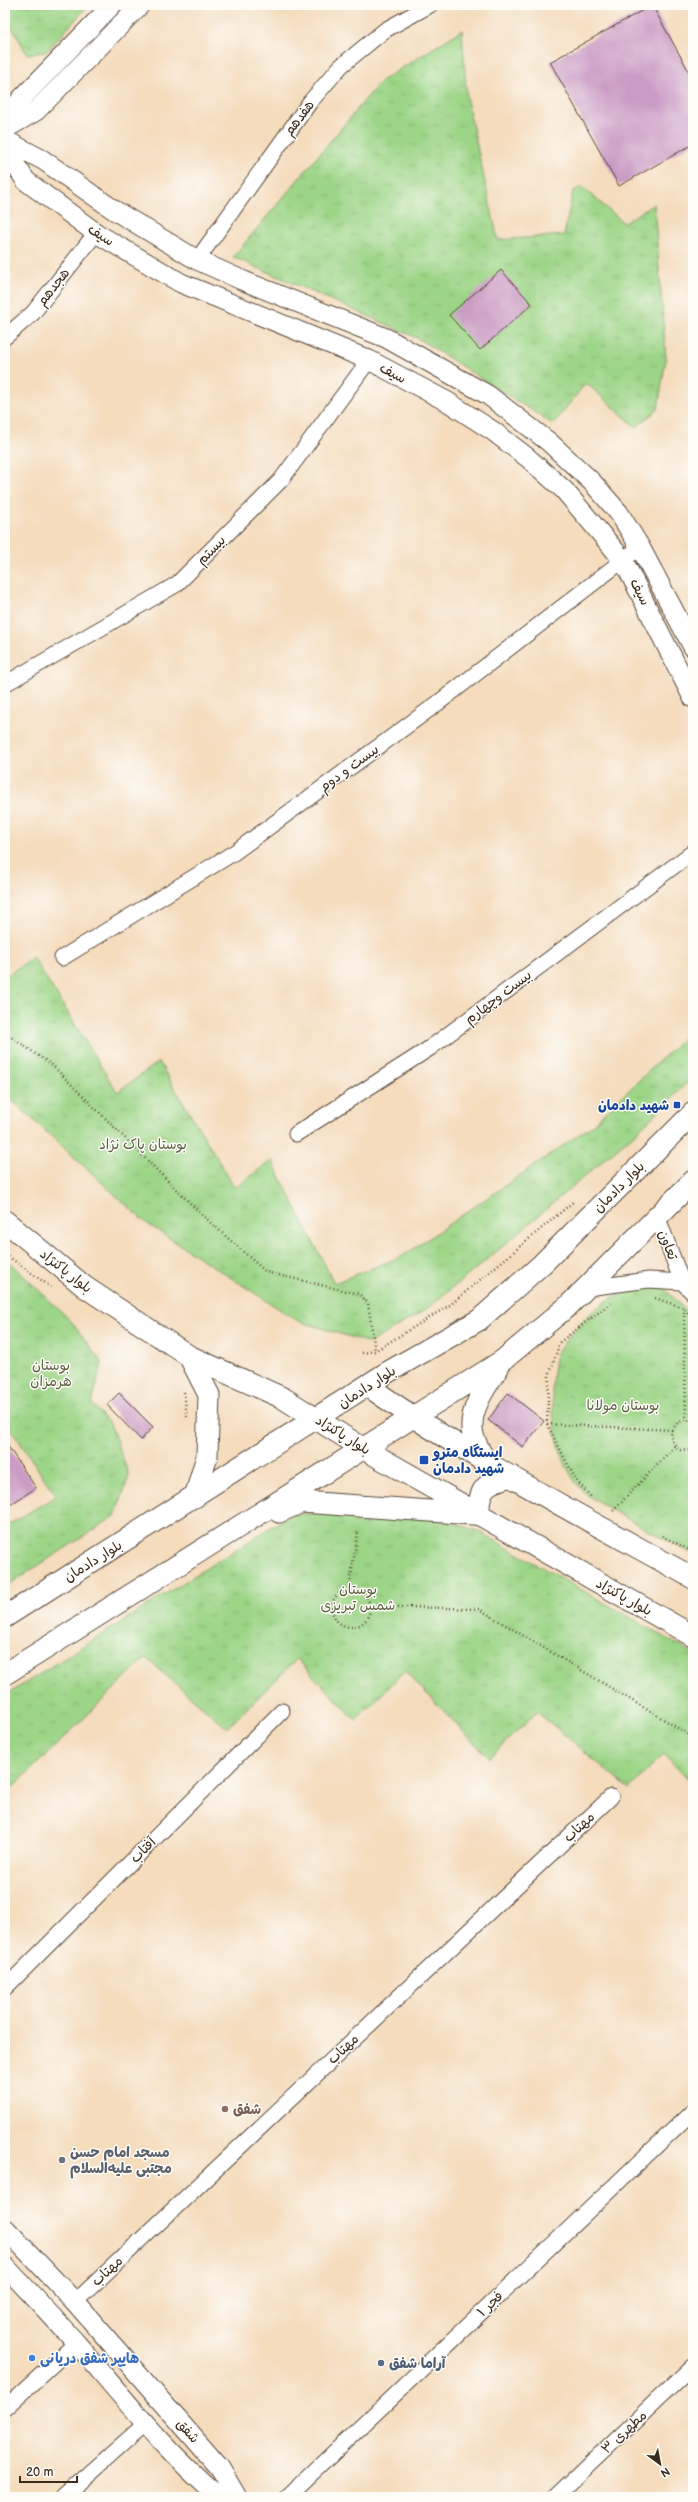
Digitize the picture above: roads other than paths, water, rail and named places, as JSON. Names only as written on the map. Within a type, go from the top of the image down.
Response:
[{"type":"main road","name":"بلوار دادمان","points":[[5,1617],[318,1419],[388,1372],[479,1320],[542,1264],[693,1113]]},
{"type":"main road","points":[[5,1674],[502,1361],[587,1288],[693,1181]]},
{"type":"main road","name":"بلوار پاکنژاد","points":[[5,1221],[85,1287],[189,1356],[283,1398],[364,1449],[693,1636]]},
{"type":"main road","points":[[189,1356],[210,1395],[207,1456],[195,1497]]},
{"type":"main road","points":[[485,1460],[472,1434],[474,1416],[482,1392],[502,1361]]},
{"type":"main road","points":[[368,1386],[413,1418],[511,1476],[693,1578]]},
{"type":"main road","points":[[234,1530],[302,1502],[479,1515],[479,1501],[483,1489],[495,1481],[511,1476]]},
{"type":"street","points":[[5,122],[21,99],[112,5]]},
{"type":"street","points":[[5,129],[36,111],[140,5]]},
{"type":"street","name":"هفدهم","points":[[197,260],[310,102],[342,66],[385,30],[430,5]]},
{"type":"street","name":"سیف","points":[[5,140],[42,160],[114,210],[197,260],[244,281],[386,338],[488,395],[549,442],[592,482],[618,513],[640,547],[693,648]]},
{"type":"street","name":"سیف","points":[[5,149],[26,181],[96,233],[181,283],[369,360],[448,402],[493,431],[528,458],[564,490],[623,560],[693,698]]},
{"type":"street","points":[[96,233],[114,210]]},
{"type":"street","name":"هجدهم","points":[[5,337],[32,313],[96,233]]},
{"type":"street","points":[[181,283],[197,260]]},
{"type":"street","points":[[369,360],[386,338]]},
{"type":"street","name":"بیستم","points":[[5,684],[178,584],[281,480],[369,360]]},
{"type":"street","name":"بیست و دوم","points":[[62,958],[235,852],[438,703],[640,547]]},
{"type":"street","name":"بیست وچهارم","points":[[296,1134],[430,1048],[693,852]]},
{"type":"street","name":"تعاون","points":[[657,1216],[682,1282],[693,1293]]},
{"type":"street","points":[[587,1288],[650,1280],[682,1282]]},
{"type":"street","name":"آفتاب","points":[[5,1988],[282,1711]]},
{"type":"street","name":"مهتاب","points":[[75,2302],[611,1797]]},
{"type":"street","name":"فجر ۱","points":[[287,2497],[693,2111]]},
{"type":"street","name":"شفق","points":[[5,2228],[75,2302],[220,2468],[237,2497]]},
{"type":"street","name":"شفق","points":[[5,2266],[76,2343],[145,2424],[200,2481],[219,2497]]},
{"type":"street","points":[[55,2320],[75,2302]]},
{"type":"street","points":[[5,2408],[96,2326]]},
{"type":"street","name":"مطهری ۳","points":[[555,2497],[693,2366]]},
{"type":"street","points":[[63,2497],[145,2424]]},
{"type":"place","name":"شهید دادمان","points":[[677,1105]]},
{"type":"place","name":"ایستگاه مترو شهید دادمان","points":[[424,1460]]},
{"type":"place","name":"شفق","points":[[225,2109]]},
{"type":"place","name":"مسجد امام حسن مجتبی علیه‌السلام","points":[[62,2160]]},
{"type":"place","name":"هایپر شفق دریانی","points":[[32,2358]]},
{"type":"place","name":"آراما شفق","points":[[381,2363]]},
{"type":"park label","name":"بوستان پاک نژاد","points":[[143,1144]]},
{"type":"park label","name":"بوستان هرمزان","points":[[51,1374]]},
{"type":"park label","name":"بوستان مولانا","points":[[623,1405]]},
{"type":"park label","name":"بوستان شمس تبریزی","points":[[358,1598]]}]
